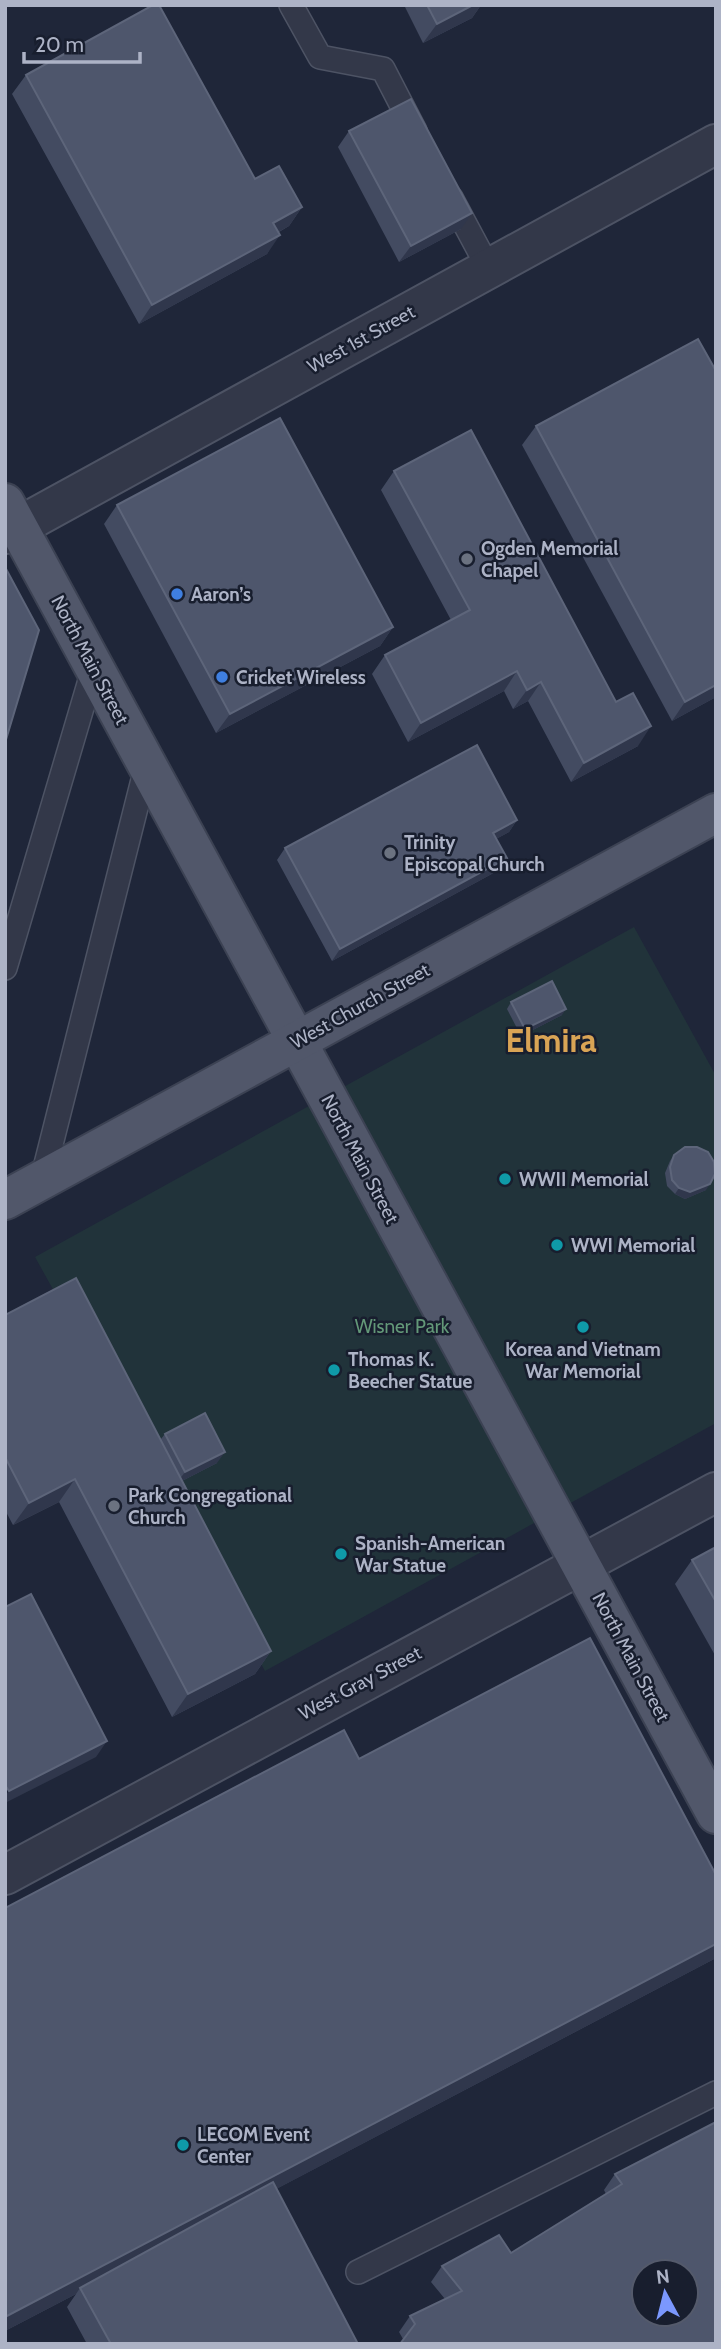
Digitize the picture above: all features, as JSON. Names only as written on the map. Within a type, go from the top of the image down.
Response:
[{"type":"main road","name":"North Main Street","points":[[10,521],[147,764],[716,1814]]},
{"type":"main road","name":"West Church Street","points":[[5,1200],[716,813]]},
{"type":"street","name":"West 1st Street","points":[[10,521],[489,269],[716,144]]},
{"type":"street","name":"West Gray Street","points":[[5,1875],[716,1492]]},
{"type":"lane","points":[[291,5],[320,57],[383,69],[426,151]]},
{"type":"lane","points":[[439,175],[489,269]]},
{"type":"lane","points":[[5,968],[94,667]]},
{"type":"lane","points":[[42,1180],[147,764]]},
{"type":"lane","points":[[358,2273],[716,2093]]},
{"type":"green space","name":"Wisner Park","points":[[634,927],[716,1076],[716,1423],[265,1671],[35,1257]]},
{"type":"building","points":[[153,5],[159,5],[255,179],[279,166],[302,207],[273,223],[280,235],[152,305],[26,75]]},
{"type":"building","points":[[427,5],[473,5],[437,24]]},
{"type":"building","points":[[411,99],[472,213],[411,246],[349,131]]},
{"type":"building","points":[[698,339],[716,371],[716,685],[685,702],[536,426]]},
{"type":"building","points":[[280,418],[393,627],[230,714],[117,505]]},
{"type":"building","name":"Ogden Memorial Chapel","points":[[471,430],[616,702],[633,693],[651,726],[584,763],[541,682],[527,690],[517,671],[421,723],[385,655],[470,610],[394,471]]},
{"type":"building","points":[[5,567],[39,630],[5,743]]},
{"type":"building","name":"Trinity Episcopal Church","points":[[477,745],[517,820],[493,833],[507,858],[340,949],[285,848]]},
{"type":"building","points":[[552,981],[566,1009],[525,1029],[511,1002]]},
{"type":"building","points":[[685,1147],[697,1147],[708,1152],[714,1162],[715,1174],[710,1184],[690,1192],[679,1188],[672,1180],[670,1167],[674,1155]]},
{"type":"building","name":"Park Congregational Church","points":[[76,1278],[271,1651],[188,1694],[75,1479],[29,1503],[5,1457],[5,1315]]},
{"type":"building","points":[[205,1413],[225,1452],[185,1472],[165,1434]]},
{"type":"building","points":[[716,1547],[716,1602],[692,1560]]},
{"type":"building","points":[[31,1594],[107,1741],[9,1791],[5,1785],[5,1607]]},
{"type":"building","name":"LECOM Event Center","points":[[590,1638],[716,1875],[716,1944],[5,2317],[5,1908],[344,1730],[359,1759]]},
{"type":"building","points":[[716,2122],[716,2344],[400,2344],[415,2324],[410,2316],[462,2291],[442,2266],[499,2235],[511,2253],[622,2184],[615,2174]]},
{"type":"building","points":[[273,2182],[358,2344],[111,2344],[80,2288]]},
{"type":"place","name":"Ogden Memorial Chapel","points":[[467,559]]},
{"type":"place","name":"Aaron’s","points":[[177,594]]},
{"type":"place","name":"Cricket Wireless","points":[[222,677]]},
{"type":"place","name":"Trinity Episcopal Church","points":[[390,853]]},
{"type":"place","name":"WWII Memorial","points":[[505,1179]]},
{"type":"place","name":"WWI Memorial","points":[[557,1245]]},
{"type":"place","name":"Korea and Vietnam War Memorial","points":[[583,1327]]},
{"type":"place","name":"Thomas K. Beecher Statue","points":[[334,1370]]},
{"type":"place","name":"Park Congregational Church","points":[[114,1506]]},
{"type":"place","name":"Spanish-American War Statue","points":[[341,1554]]},
{"type":"place","name":"LECOM Event Center","points":[[183,2145]]},
{"type":"district","name":"Elmira","points":[[551,1040]]}]
